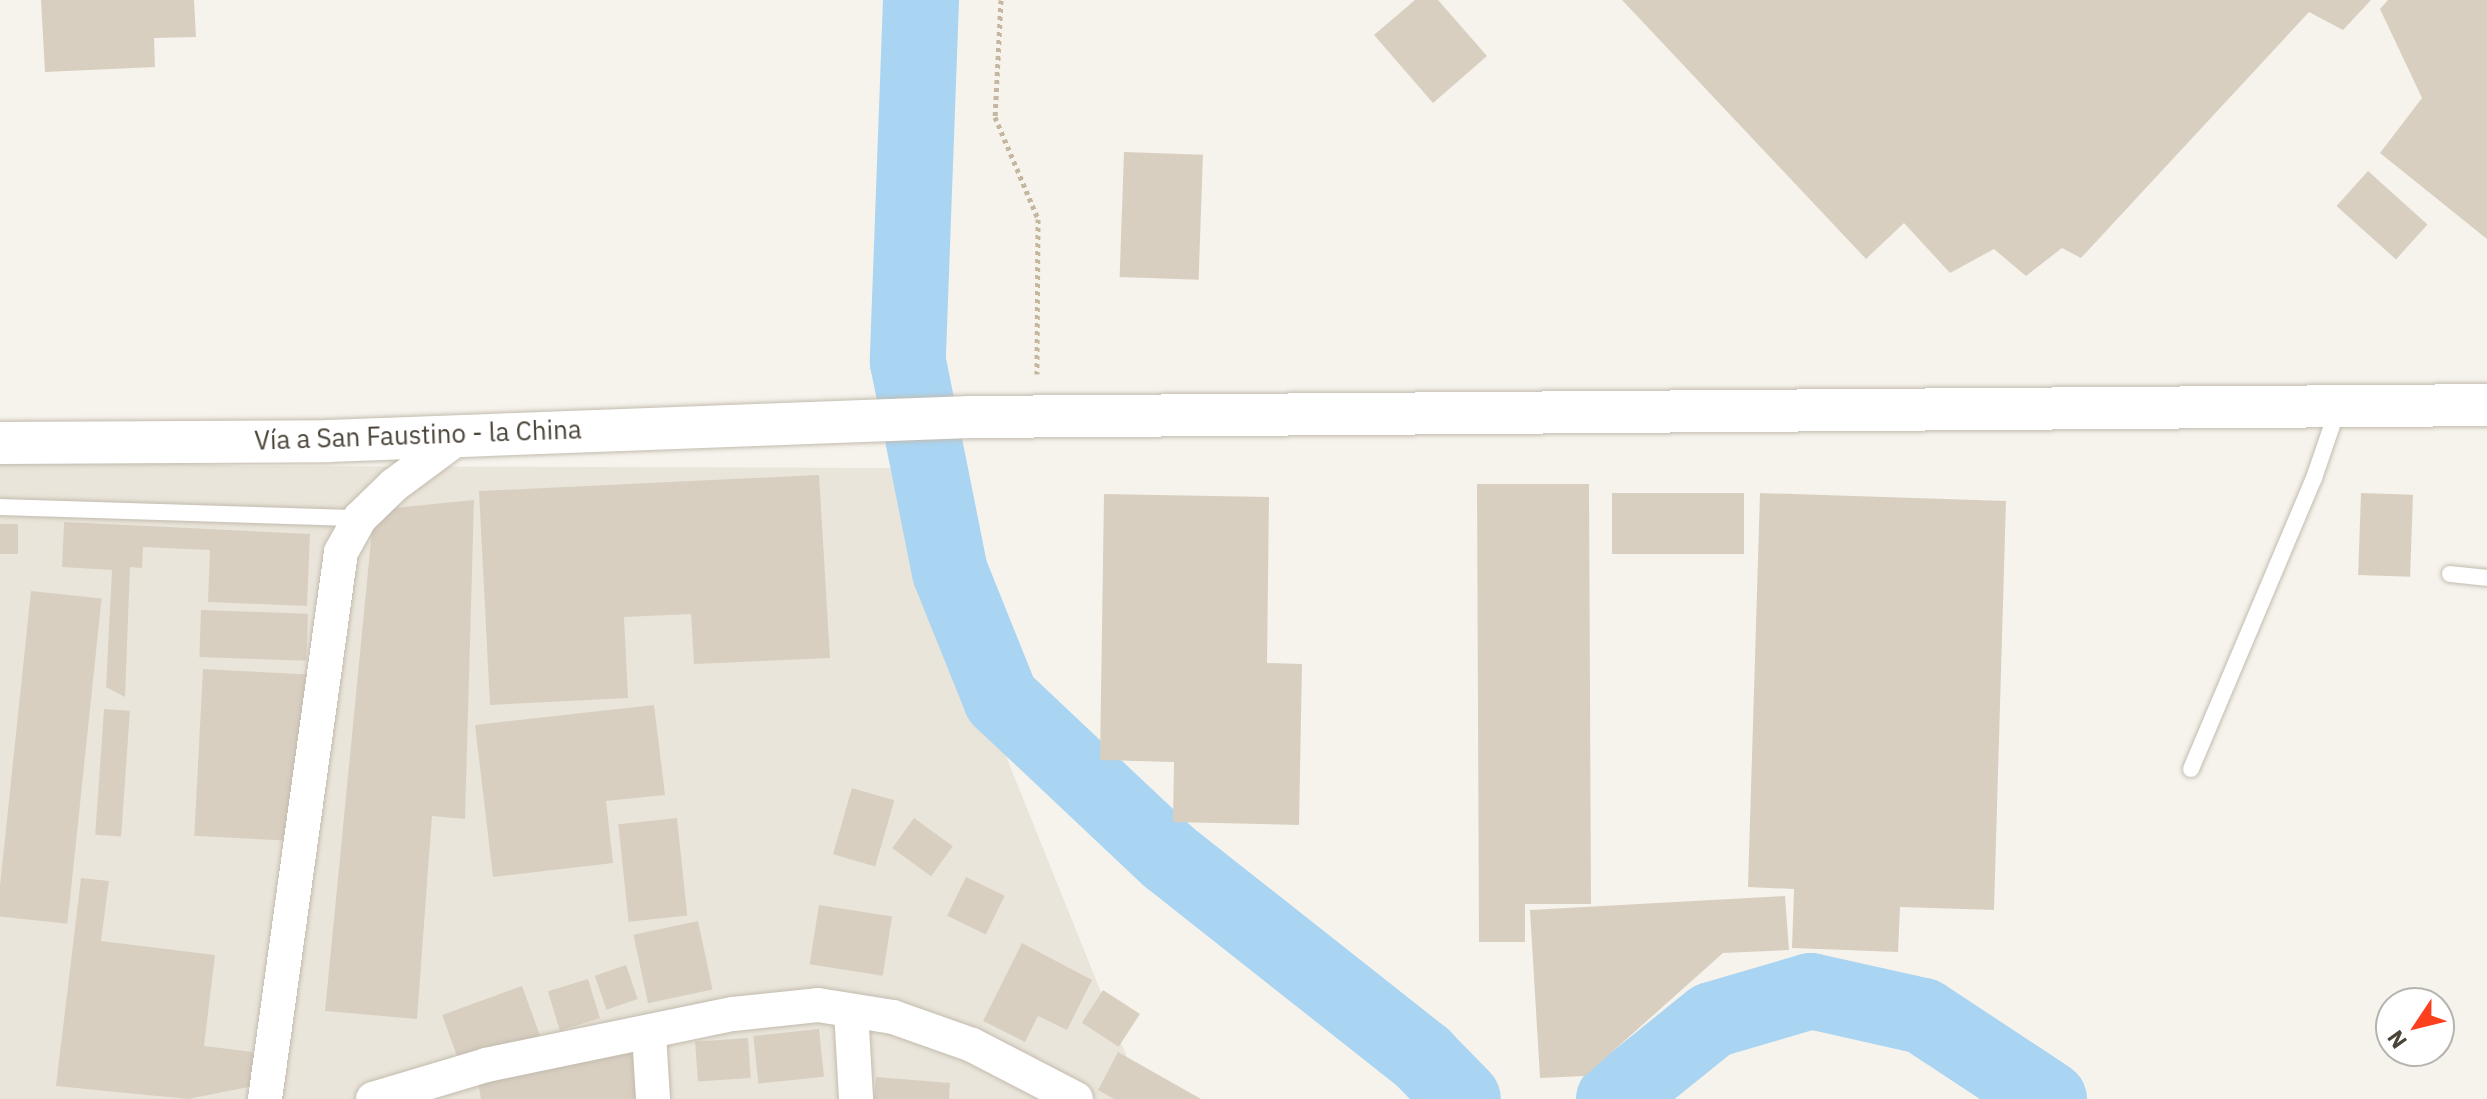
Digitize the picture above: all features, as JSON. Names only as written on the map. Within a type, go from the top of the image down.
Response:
[{"type":"street","name":"Vía a San Faustino - la China","points":[[0,443],[328,441],[466,432],[971,417],[2487,405]]},
{"type":"street","points":[[265,1099],[341,552],[360,518],[394,485],[466,432]]},
{"type":"street","points":[[373,1099],[486,1065],[649,1035],[733,1014],[818,1005],[893,1017],[972,1045],[1076,1099]]},
{"type":"street","points":[[851,1011],[856,1099]]},
{"type":"street","points":[[649,1035],[653,1099]]},
{"type":"lane","points":[[2191,769],[2314,478],[2339,407]]},
{"type":"lane","points":[[0,507],[360,518]]},
{"type":"lane","points":[[2450,574],[2487,578]]},
{"type":"path","points":[[1001,0],[995,117],[1038,219],[1036,417]]},
{"type":"shaded area","points":[[0,455],[244,466],[890,468],[1144,1099],[0,1099]]},
{"type":"building","points":[[41,0],[194,0],[196,37],[154,38],[155,67],[45,72]]},
{"type":"building","points":[[1415,0],[1438,0],[1487,56],[1433,103],[1374,35]]},
{"type":"building","points":[[1622,0],[2371,0],[2343,30],[2309,12],[2081,258],[2062,248],[2026,276],[1994,249],[1950,273],[1904,223],[1866,259]]},
{"type":"building","points":[[2388,0],[2487,0],[2487,239],[2380,153],[2422,98],[2380,9]]},
{"type":"building","points":[[1124,152],[1203,155],[1199,280],[1120,277]]},
{"type":"building","points":[[2368,171],[2427,225],[2396,259],[2337,206]]},
{"type":"building","points":[[819,475],[830,658],[694,664],[691,614],[624,617],[628,698],[490,705],[479,491]]},
{"type":"building","points":[[1477,484],[1589,484],[1591,904],[1525,904],[1525,942],[1479,942]]},
{"type":"building","points":[[1612,493],[1744,493],[1744,554],[1612,554]]},
{"type":"building","points":[[1760,493],[2006,501],[1994,910],[1900,907],[1898,952],[1792,948],[1794,889],[1748,887]]},
{"type":"building","points":[[2361,493],[2413,495],[2410,577],[2358,575]]},
{"type":"building","points":[[1104,494],[1269,497],[1267,663],[1302,664],[1299,825],[1173,822],[1174,762],[1100,760]]},
{"type":"building","points":[[474,500],[465,819],[432,816],[417,1019],[325,1011],[374,510]]},
{"type":"building","points":[[64,522],[310,534],[307,606],[208,602],[210,550],[143,547],[142,568],[130,567],[125,697],[106,687],[112,570],[62,567]]},
{"type":"building","points":[[0,524],[18,524],[18,554],[0,554]]},
{"type":"building","points":[[31,591],[102,598],[67,924],[0,917],[0,886]]},
{"type":"building","points":[[201,610],[308,614],[306,661],[199,657]]},
{"type":"building","points":[[203,669],[308,674],[299,841],[194,836]]},
{"type":"building","points":[[654,705],[665,795],[606,801],[613,863],[493,877],[475,725]]},
{"type":"building","points":[[104,709],[130,711],[121,837],[95,835]]},
{"type":"building","points":[[852,788],[894,800],[875,866],[833,854]]},
{"type":"building","points":[[677,818],[687,915],[629,922],[618,824]]},
{"type":"building","points":[[914,818],[953,846],[931,876],[892,848]]},
{"type":"building","points":[[966,877],[1005,896],[986,934],[947,916]]},
{"type":"building","points":[[81,878],[109,881],[101,941],[215,955],[204,1046],[253,1052],[259,1085],[188,1099],[56,1086]]},
{"type":"building","points":[[1785,896],[1789,950],[1723,953],[1585,1076],[1540,1078],[1530,910]]},
{"type":"building","points":[[819,905],[892,917],[883,976],[810,964]]},
{"type":"building","points":[[698,921],[713,989],[648,1003],[633,935]]},
{"type":"building","points":[[1022,943],[1092,980],[1067,1030],[1038,1016],[1025,1042],[983,1021]]},
{"type":"building","points":[[626,965],[638,999],[607,1010],[595,976]]},
{"type":"building","points":[[588,979],[600,1018],[560,1030],[548,991]]},
{"type":"building","points":[[522,986],[540,1036],[460,1065],[442,1015]]},
{"type":"building","points":[[1103,990],[1140,1014],[1119,1047],[1082,1023]]},
{"type":"building","points":[[819,1029],[824,1077],[758,1084],[753,1036]]},
{"type":"building","points":[[748,1038],[751,1078],[698,1082],[695,1042]]},
{"type":"building","points":[[635,1052],[643,1099],[481,1099],[477,1076]]},
{"type":"building","points":[[1118,1052],[1201,1099],[1114,1099],[1098,1090]]},
{"type":"building","points":[[876,1077],[950,1083],[949,1099],[874,1099]]},
{"type":"waterway","points":[[921,0],[908,362],[950,572],[1001,699],[1170,858],[1423,1058],[1463,1099]]},
{"type":"waterway","points":[[1614,1099],[1712,1020],[1811,991],[1923,1016],[2049,1099]]}]
